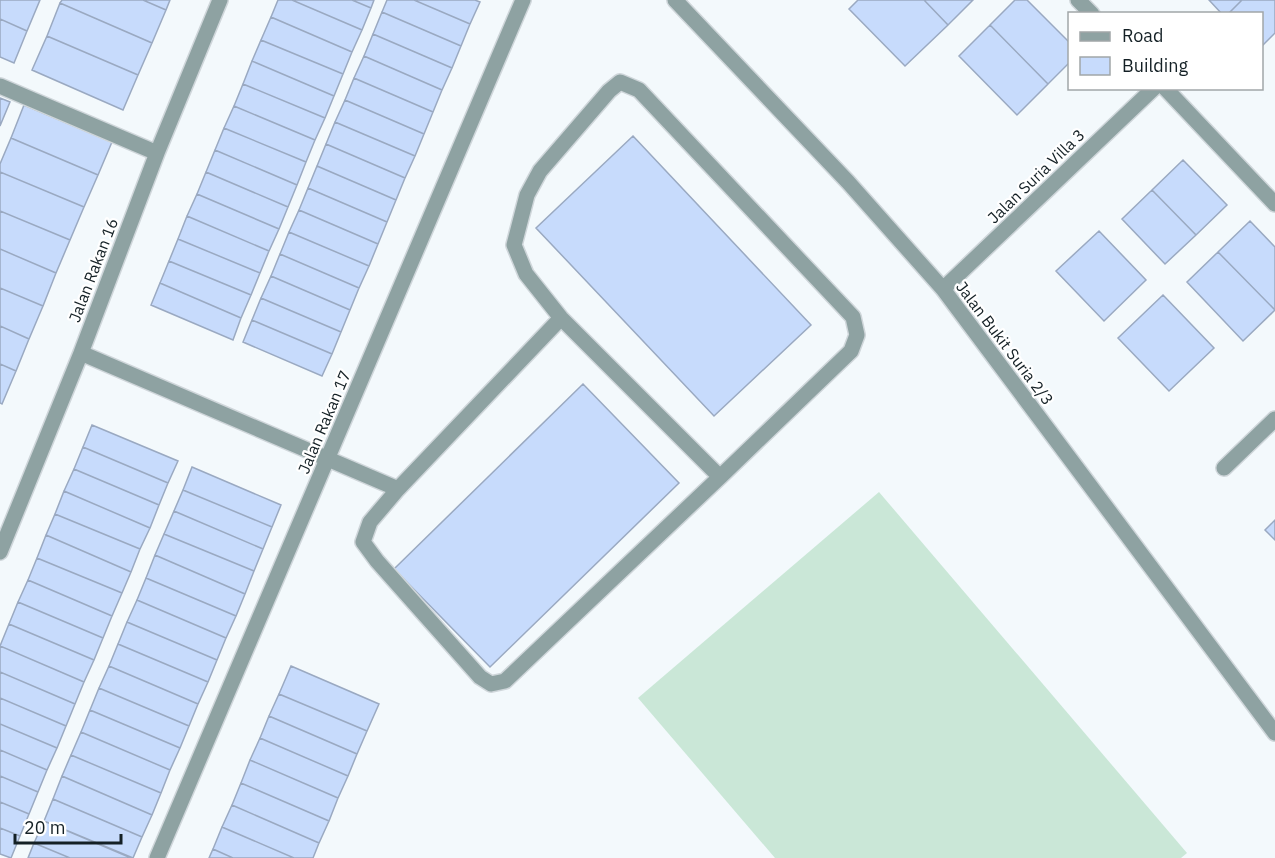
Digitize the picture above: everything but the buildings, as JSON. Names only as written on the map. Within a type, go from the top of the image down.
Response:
[{"type":"street","name":"Jalan Rakan 16","points":[[0,552],[81,353],[157,153],[219,0]]},
{"type":"street","name":"Jalan Rakan 17","points":[[157,858],[523,0]]},
{"type":"street","name":"Jalan Bukit Suria 2/3","points":[[675,0],[848,182],[943,290],[1275,733]]},
{"type":"street","points":[[1078,0],[1090,12]]},
{"type":"street","points":[[561,318],[398,489],[370,522],[363,542],[377,561],[480,677],[491,684],[505,681],[720,477],[851,351],[858,335],[853,317],[774,233],[639,90],[620,82],[609,91],[540,171],[527,195],[514,245],[526,274],[561,318],[720,477]]},
{"type":"street","points":[[0,86],[157,153]]},
{"type":"street","name":"Jalan Suria Villa 3","points":[[943,290],[1152,90]]},
{"type":"street","points":[[1167,90],[1275,204]]},
{"type":"street","points":[[81,353],[398,489]]},
{"type":"street","points":[[1224,468],[1275,419]]},
{"type":"green space","points":[[879,492],[1187,853],[1181,858],[775,858],[638,698]]}]
